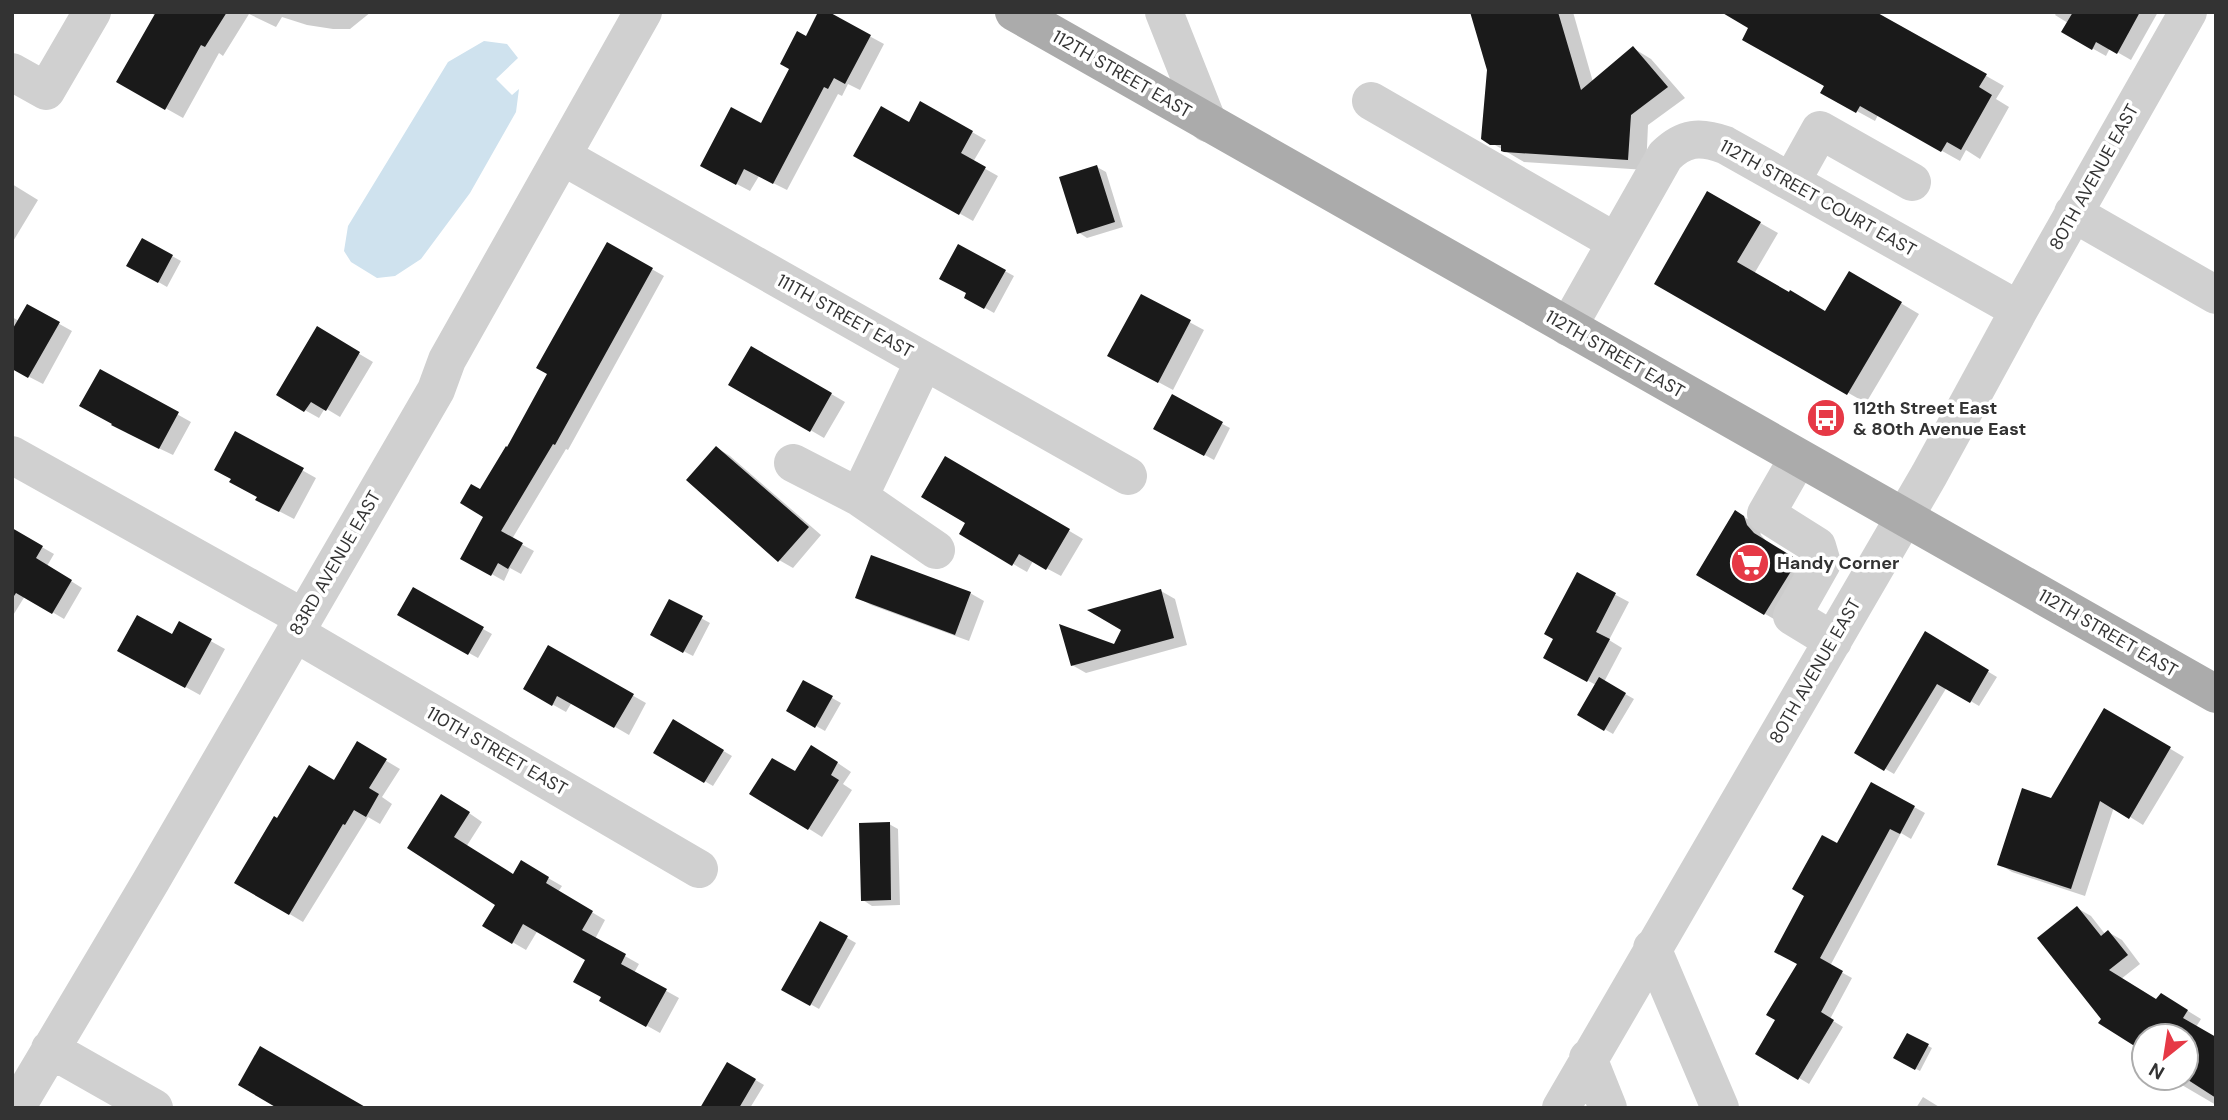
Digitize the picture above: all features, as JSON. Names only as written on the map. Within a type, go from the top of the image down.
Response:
[{"type":"main road","name":"112TH STREET EAST","points":[[1014,12],[2216,694]]},
{"type":"street","points":[[12,72],[46,91],[92,12]]},
{"type":"street","name":"83RD AVENUE EAST","points":[[16,1108],[436,390],[447,360],[643,12]]},
{"type":"street","points":[[1164,12],[1208,123]]},
{"type":"street","name":"80TH AVENUE EAST","points":[[1560,1108],[1904,518],[2188,12]]},
{"type":"street","points":[[1371,101],[1616,242]]},
{"type":"street","points":[[1791,182],[1820,130],[1912,182]]},
{"type":"street","name":"112TH STREET COURT EAST","points":[[1568,327],[1665,156],[1677,144],[1708,138],[2019,310]]},
{"type":"street","name":"111TH STREET EAST","points":[[562,156],[1128,476]]},
{"type":"street","points":[[2073,213],[2216,295]]},
{"type":"street","points":[[859,497],[924,361]]},
{"type":"street","name":"110TH STREET EAST","points":[[12,456],[299,626],[699,869]]},
{"type":"street","points":[[1798,458],[1766,514],[1817,545],[1822,563],[1792,616],[1833,641]]},
{"type":"street","points":[[793,463],[859,497],[936,550]]},
{"type":"street","points":[[1652,948],[1720,1108]]},
{"type":"street","points":[[50,1049],[154,1108]]},
{"type":"street","points":[[1588,1058],[1608,1108]]},
{"type":"water","points":[[484,41],[507,44],[518,58],[496,79],[512,95],[519,89],[516,112],[470,193],[421,259],[395,276],[377,278],[351,262],[344,251],[348,226],[448,62]]},
{"type":"building","points":[[156,12],[227,12],[205,47],[201,45],[165,110],[116,82]]},
{"type":"building","points":[[818,12],[829,12],[871,35],[845,84],[834,78],[828,89],[824,87],[773,184],[744,169],[736,185],[700,166],[731,107],[761,123],[789,69],[780,64],[797,31],[806,36]]},
{"type":"building","points":[[1470,12],[1558,12],[1581,90],[1633,46],[1668,87],[1631,115],[1628,160],[1504,152],[1501,151],[1501,145],[1490,145],[1481,139],[1487,70]]},
{"type":"building","points":[[1721,12],[1876,12],[1987,74],[1979,87],[1992,95],[1961,150],[1947,142],[1941,152],[1860,106],[1856,113],[1820,93],[1824,86],[1742,40],[1748,28]]},
{"type":"building","points":[[2073,12],[2140,12],[2117,54],[2096,42],[2092,50],[2061,32]]},
{"type":"building","points":[[920,101],[973,131],[961,153],[986,167],[959,215],[853,156],[881,106],[909,122]]},
{"type":"building","points":[[1097,165],[1115,222],[1077,234],[1059,177]]},
{"type":"building","points":[[1707,191],[1761,222],[1737,262],[1789,292],[1790,290],[1825,311],[1849,271],[1902,302],[1847,395],[1654,284]]},
{"type":"building","points":[[142,238],[173,255],[158,283],[126,266]]},
{"type":"building","points":[[607,242],[653,268],[555,445],[553,444],[501,531],[523,543],[508,569],[498,563],[491,576],[460,559],[483,517],[460,503],[471,484],[480,489],[507,447],[547,374],[536,368]]},
{"type":"building","points":[[958,244],[1006,270],[984,309],[964,298],[966,293],[939,279]]},
{"type":"building","points":[[1141,294],[1191,320],[1158,383],[1107,356]]},
{"type":"building","points":[[27,304],[60,322],[28,378],[12,369],[12,330]]},
{"type":"building","points":[[317,326],[360,352],[326,411],[311,402],[304,412],[276,395]]},
{"type":"building","points":[[751,346],[832,393],[810,432],[728,385]]},
{"type":"building","points":[[100,369],[179,412],[159,449],[79,406]]},
{"type":"building","points":[[1172,394],[1223,422],[1204,456],[1153,429]]},
{"type":"building","points":[[235,431],[304,468],[279,512],[255,500],[257,497],[229,482],[231,479],[214,470]]},
{"type":"building","points":[[716,446],[809,527],[778,562],[686,480]]},
{"type":"building","points":[[945,456],[1070,529],[1046,570],[1019,554],[1012,566],[959,534],[965,523],[921,497]]},
{"type":"building","name":"Handy Corner","points":[[1735,510],[1744,516],[1754,533],[1798,560],[1764,615],[1696,575]]},
{"type":"building","points":[[12,528],[43,546],[36,558],[72,580],[52,614],[16,593],[12,599]]},
{"type":"building","points":[[871,555],[971,592],[955,635],[855,598]]},
{"type":"building","points":[[1577,572],[1616,593],[1596,632],[1610,639],[1587,682],[1543,658],[1553,639],[1544,634]]},
{"type":"building","points":[[413,587],[484,627],[468,655],[397,615]]},
{"type":"building","points":[[1161,589],[1174,638],[1071,666],[1059,624],[1114,644],[1121,630],[1087,610]]},
{"type":"building","points":[[669,599],[703,616],[683,653],[650,635]]},
{"type":"building","points":[[137,615],[172,634],[179,621],[212,639],[185,688],[117,651]]},
{"type":"building","points":[[1925,631],[1989,670],[1970,703],[1937,684],[1884,771],[1854,753]]},
{"type":"building","points":[[548,645],[634,694],[614,728],[557,696],[552,706],[523,689]]},
{"type":"building","points":[[1599,677],[1626,693],[1604,731],[1577,715]]},
{"type":"building","points":[[803,680],[833,696],[815,728],[786,711]]},
{"type":"building","points":[[2104,708],[2171,747],[2129,819],[2100,801],[2071,889],[1997,865],[2022,788],[2051,798]]},
{"type":"building","points":[[673,719],[724,750],[704,783],[653,753]]},
{"type":"building","points":[[357,741],[387,759],[369,788],[379,794],[366,817],[354,810],[345,825],[343,824],[289,915],[234,883],[274,816],[277,818],[309,765],[334,780]]},
{"type":"building","points":[[811,745],[838,762],[831,775],[839,780],[808,830],[749,794],[772,758],[795,771]]},
{"type":"building","points":[[1871,782],[1915,806],[1900,834],[1890,829],[1820,958],[1843,971],[1821,1012],[1834,1020],[1798,1080],[1755,1054],[1775,1020],[1766,1015],[1797,964],[1774,952],[1804,896],[1792,889],[1822,835],[1837,843]]},
{"type":"building","points":[[441,794],[470,812],[454,837],[513,874],[521,860],[549,877],[546,883],[593,911],[582,930],[626,954],[621,964],[667,989],[646,1027],[599,1001],[601,997],[573,982],[585,960],[523,924],[512,944],[482,926],[495,905],[407,848]]},
{"type":"building","points":[[890,822],[891,900],[861,901],[859,823]]},
{"type":"building","points":[[2077,906],[2101,936],[2108,930],[2128,955],[2109,970],[2156,999],[2161,993],[2188,1010],[2183,1018],[2190,1022],[2130,1022],[2130,1043],[2098,1023],[2101,1019],[2037,938]]},
{"type":"building","points":[[820,921],[848,936],[810,1006],[781,990]]},
{"type":"building","points":[[2200,1028],[2216,1037],[2216,1098],[2200,1088]]},
{"type":"building","points":[[1907,1033],[1929,1044],[1915,1070],[1893,1058]]},
{"type":"building","points":[[260,1046],[367,1108],[277,1108],[238,1085]]},
{"type":"building","points":[[727,1062],[756,1079],[739,1108],[700,1108]]},
{"type":"place","name":"112th Street East & 80th Avenue East","points":[[1826,418]]},
{"type":"place","name":"Handy Corner","points":[[1750,563]]}]
